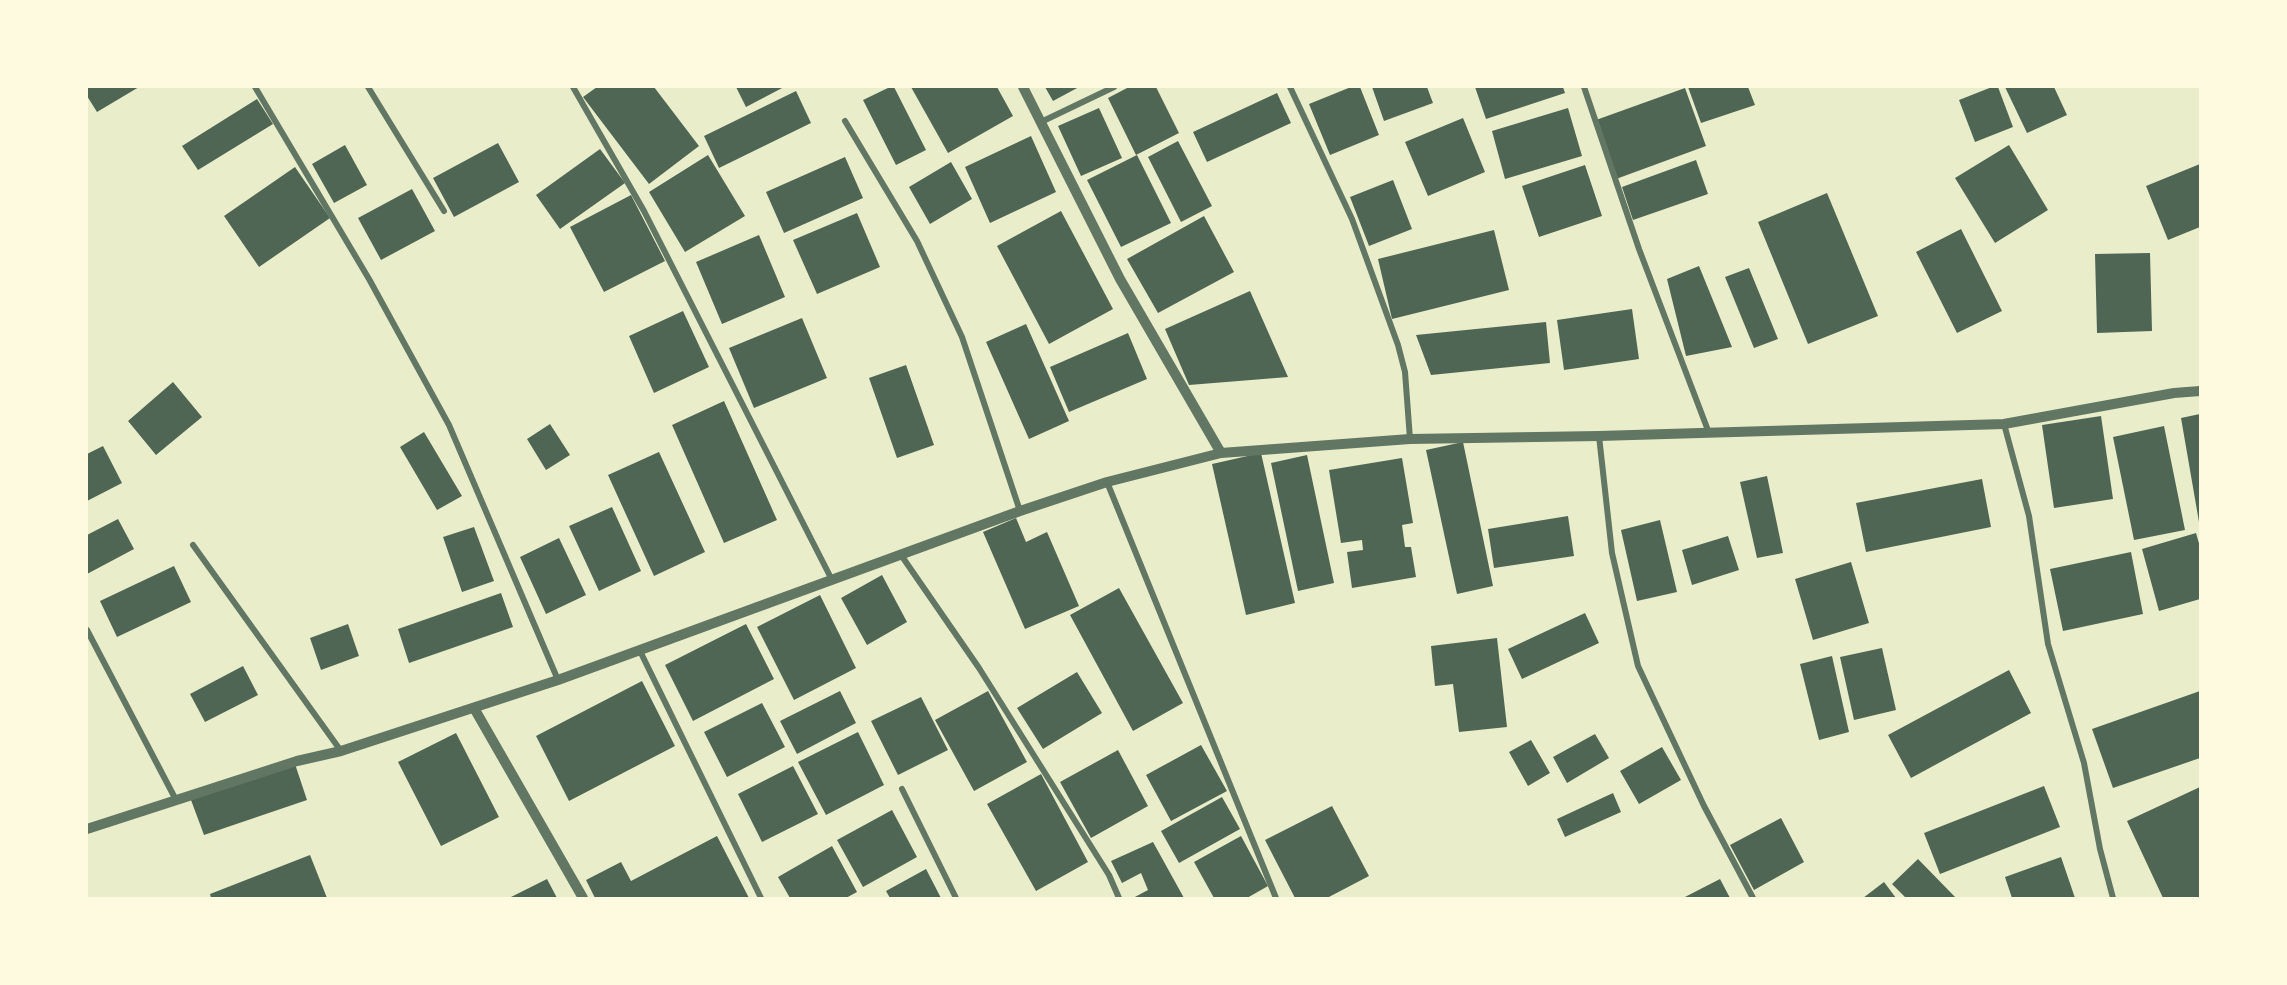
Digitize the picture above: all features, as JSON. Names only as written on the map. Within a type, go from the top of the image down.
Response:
[{"type":"street","points":[[255,87],[369,279],[449,424],[558,680]]},
{"type":"street","points":[[368,87],[444,211]]},
{"type":"street","points":[[573,87],[644,211],[833,580]]},
{"type":"street","points":[[1023,87],[1120,279],[1221,453]]},
{"type":"street","points":[[1041,122],[1114,87]]},
{"type":"street","points":[[1290,87],[1352,219],[1398,345],[1405,372],[1410,439]]},
{"type":"street","points":[[1584,87],[1639,249],[1709,433]]},
{"type":"street","points":[[845,121],[917,242],[962,337],[1020,511]]},
{"type":"street","points":[[87,828],[297,761],[341,751],[558,680],[1020,511],[1107,482],[1221,453],[1410,439],[2004,424],[2174,393],[2200,391]]},
{"type":"street","points":[[2004,424],[2029,516],[2048,644],[2084,763],[2100,849],[2113,898]]},
{"type":"street","points":[[1599,436],[1611,553],[1638,666],[1704,806],[1753,898]]},
{"type":"street","points":[[1107,482],[1276,898]]},
{"type":"street","points":[[193,545],[341,751]]},
{"type":"street","points":[[901,555],[980,668],[1109,875],[1119,898]]},
{"type":"street","points":[[87,630],[177,800]]},
{"type":"street","points":[[640,651],[761,898]]},
{"type":"street","points":[[474,708],[583,898]]},
{"type":"street","points":[[902,789],[956,898]]},
{"type":"building","points":[[87,87],[139,87],[97,112],[87,96]]},
{"type":"building","points":[[597,87],[654,87],[699,146],[649,184],[583,97]]},
{"type":"building","points":[[736,87],[784,87],[746,107]]},
{"type":"building","points":[[894,87],[926,150],[896,165],[863,100]]},
{"type":"building","points":[[911,87],[997,87],[1013,116],[948,153]]},
{"type":"building","points":[[1045,87],[1079,87],[1053,101]]},
{"type":"building","points":[[1129,87],[1156,87],[1179,133],[1136,155],[1108,98]]},
{"type":"building","points":[[1351,87],[1360,87],[1379,135],[1330,155],[1309,104]]},
{"type":"building","points":[[1372,87],[1427,87],[1433,103],[1384,121]]},
{"type":"building","points":[[1475,87],[1563,87],[1565,93],[1486,119]]},
{"type":"building","points":[[1688,87],[1748,87],[1755,105],[1701,123]]},
{"type":"building","points":[[1992,87],[1998,87],[2013,127],[1975,142],[1959,100]]},
{"type":"building","points":[[2005,87],[2054,87],[2067,115],[2027,133]]},
{"type":"building","points":[[1685,88],[1706,146],[1616,179],[1596,120]]},
{"type":"building","points":[[796,91],[811,123],[719,168],[704,136]]},
{"type":"building","points":[[1277,93],[1291,123],[1207,162],[1193,132]]},
{"type":"building","points":[[257,99],[273,124],[198,170],[182,146]]},
{"type":"building","points":[[1099,108],[1122,158],[1081,176],[1058,126]]},
{"type":"building","points":[[1568,108],[1582,156],[1505,179],[1492,131]]},
{"type":"building","points":[[1463,118],[1485,172],[1428,196],[1405,142]]},
{"type":"building","points":[[1031,136],[1056,192],[990,223],[965,167]]},
{"type":"building","points":[[1178,141],[1212,206],[1181,222],[1148,157]]},
{"type":"building","points":[[498,143],[519,182],[454,217],[433,178]]},
{"type":"building","points":[[345,145],[367,185],[334,203],[312,164]]},
{"type":"building","points":[[2009,145],[2048,210],[1995,243],[1955,178]]},
{"type":"building","points":[[600,149],[625,183],[560,229],[536,195]]},
{"type":"building","points":[[708,155],[745,216],[685,252],[649,192]]},
{"type":"building","points":[[1137,155],[1171,223],[1121,247],[1087,180]]},
{"type":"building","points":[[845,157],[863,198],[784,233],[766,192]]},
{"type":"building","points":[[1696,160],[1708,194],[1633,220],[1622,187]]},
{"type":"building","points":[[951,162],[972,199],[930,224],[909,187]]},
{"type":"building","points":[[2200,164],[2200,227],[2168,240],[2146,186]]},
{"type":"building","points":[[1585,165],[1602,216],[1539,237],[1522,186]]},
{"type":"building","points":[[295,167],[330,218],[259,267],[224,216]]},
{"type":"building","points":[[1393,180],[1412,229],[1369,246],[1350,197]]},
{"type":"building","points":[[412,189],[435,231],[381,260],[358,218]]},
{"type":"building","points":[[1827,193],[1878,316],[1808,344],[1758,222]]},
{"type":"building","points":[[631,195],[665,261],[604,292],[570,227]]},
{"type":"building","points":[[1061,211],[1113,309],[1049,344],[997,246]]},
{"type":"building","points":[[857,213],[880,267],[817,294],[793,240]]},
{"type":"building","points":[[1204,216],[1234,272],[1158,313],[1127,259]]},
{"type":"building","points":[[1961,229],[2002,311],[1957,333],[1916,252]]},
{"type":"building","points":[[1494,230],[1509,290],[1392,319],[1378,259]]},
{"type":"building","points":[[759,235],[785,297],[722,324],[696,262]]},
{"type":"building","points":[[2150,253],[2152,331],[2097,333],[2095,254]]},
{"type":"building","points":[[1699,266],[1732,347],[1686,356],[1667,279]]},
{"type":"building","points":[[1749,268],[1778,339],[1754,348],[1725,277]]},
{"type":"building","points":[[1250,291],[1288,377],[1189,385],[1165,329]]},
{"type":"building","points":[[1632,309],[1639,359],[1564,370],[1557,320]]},
{"type":"building","points":[[683,311],[709,367],[654,393],[629,336]]},
{"type":"building","points":[[802,318],[827,378],[754,408],[729,348]]},
{"type":"building","points":[[1546,322],[1550,363],[1431,375],[1416,335]]},
{"type":"building","points":[[1026,324],[1069,421],[1029,439],[986,342]]},
{"type":"building","points":[[1128,333],[1147,379],[1069,412],[1050,367]]},
{"type":"building","points":[[906,365],[934,445],[897,458],[869,378]]},
{"type":"building","points":[[173,382],[202,417],[156,455],[128,421]]},
{"type":"building","points":[[724,401],[777,520],[724,543],[672,425]]},
{"type":"building","points":[[2200,414],[2200,522],[2199,522],[2181,418]]},
{"type":"building","points":[[2101,416],[2113,499],[2054,508],[2042,425]]},
{"type":"building","points":[[550,424],[570,455],[546,470],[527,439]]},
{"type":"building","points":[[2164,426],[2185,530],[2134,540],[2113,437]]},
{"type":"building","points":[[424,432],[462,496],[437,510],[400,447]]},
{"type":"building","points":[[1463,442],[1493,586],[1457,594],[1426,450]]},
{"type":"building","points":[[103,446],[122,483],[87,501],[87,454]]},
{"type":"building","points":[[659,452],[705,552],[654,576],[608,475]]},
{"type":"building","points":[[1261,453],[1295,603],[1246,615],[1212,464]]},
{"type":"building","points":[[1307,455],[1334,583],[1298,591],[1271,463]]},
{"type":"building","points":[[1402,458],[1413,523],[1402,525],[1405,547],[1411,547],[1416,577],[1352,588],[1347,552],[1363,550],[1362,540],[1341,543],[1329,470]]},
{"type":"building","points":[[1767,476],[1783,553],[1757,558],[1740,482]]},
{"type":"building","points":[[1982,479],[1991,527],[1866,552],[1856,503]]},
{"type":"building","points":[[612,507],[641,571],[599,591],[569,526]]},
{"type":"building","points":[[1568,516],[1574,556],[1494,568],[1488,529]]},
{"type":"building","points":[[1016,518],[1026,542],[1047,532],[1079,606],[1025,629],[983,532]]},
{"type":"building","points":[[118,519],[134,549],[87,574],[87,535]]},
{"type":"building","points":[[1660,520],[1677,592],[1637,601],[1621,530]]},
{"type":"building","points":[[474,527],[494,581],[462,592],[443,537]]},
{"type":"building","points":[[2196,533],[2200,547],[2200,599],[2159,611],[2142,549]]},
{"type":"building","points":[[1728,536],[1739,570],[1692,585],[1682,550]]},
{"type":"building","points":[[559,538],[586,595],[546,614],[520,557]]},
{"type":"building","points":[[2131,552],[2143,614],[2063,631],[2050,569]]},
{"type":"building","points":[[1851,562],[1869,623],[1813,640],[1795,579]]},
{"type":"building","points":[[174,566],[191,602],[117,637],[100,601]]},
{"type":"building","points":[[882,575],[907,622],[867,645],[841,598]]},
{"type":"building","points":[[1119,588],[1183,703],[1133,731],[1070,615]]},
{"type":"building","points":[[501,593],[513,627],[409,663],[398,629]]},
{"type":"building","points":[[820,595],[856,668],[794,700],[757,627]]},
{"type":"building","points":[[1585,613],[1599,643],[1522,679],[1508,649]]},
{"type":"building","points":[[348,624],[359,656],[321,670],[310,638]]},
{"type":"building","points":[[746,624],[774,679],[693,721],[665,665]]},
{"type":"building","points":[[1497,638],[1507,727],[1459,732],[1453,684],[1435,686],[1431,646]]},
{"type":"building","points":[[1882,648],[1896,710],[1854,720],[1840,657]]},
{"type":"building","points":[[1832,656],[1849,732],[1819,740],[1800,664]]},
{"type":"building","points":[[243,666],[258,695],[205,722],[190,694]]},
{"type":"building","points":[[2009,670],[2031,713],[1911,778],[1888,735]]},
{"type":"building","points":[[1077,672],[1102,713],[1043,749],[1017,708]]},
{"type":"building","points":[[642,681],[675,746],[569,801],[536,736]]},
{"type":"building","points":[[840,691],[856,723],[797,754],[780,721]]},
{"type":"building","points":[[988,691],[1027,762],[974,791],[935,720]]},
{"type":"building","points":[[2200,691],[2200,758],[2113,788],[2092,729]]},
{"type":"building","points":[[921,697],[948,750],[898,775],[871,721]]},
{"type":"building","points":[[762,703],[785,747],[727,777],[704,732]]},
{"type":"building","points":[[858,732],[884,785],[826,815],[798,762]]},
{"type":"building","points":[[456,733],[499,817],[441,846],[398,762]]},
{"type":"building","points":[[1595,734],[1609,758],[1567,783],[1553,757]]},
{"type":"building","points":[[1531,740],[1550,773],[1528,786],[1509,752]]},
{"type":"building","points":[[1201,745],[1227,791],[1171,821],[1146,775]]},
{"type":"building","points":[[1662,747],[1681,780],[1639,804],[1620,771]]},
{"type":"building","points":[[1118,750],[1148,806],[1091,838],[1060,782]]},
{"type":"building","points":[[295,764],[307,800],[204,835],[191,800]]},
{"type":"building","points":[[793,766],[818,814],[762,842],[738,794]]},
{"type":"building","points":[[1041,774],[1088,862],[1036,891],[987,804]]},
{"type":"building","points":[[2044,786],[2060,827],[1940,874],[1924,833]]},
{"type":"building","points":[[2200,787],[2200,898],[2163,898],[2127,821]]},
{"type":"building","points":[[1613,793],[1621,812],[1565,837],[1557,819]]},
{"type":"building","points":[[1222,797],[1240,829],[1179,863],[1161,831]]},
{"type":"building","points":[[1332,806],[1369,876],[1327,898],[1295,898],[1265,840]]},
{"type":"building","points":[[892,810],[917,857],[863,887],[837,840]]},
{"type":"building","points":[[1781,818],[1804,862],[1754,890],[1730,845]]},
{"type":"building","points":[[717,836],[749,898],[595,898],[586,880],[621,862],[631,881]]},
{"type":"building","points":[[1241,836],[1268,886],[1247,898],[1214,898],[1194,862]]},
{"type":"building","points":[[1153,842],[1184,898],[1133,898],[1148,890],[1141,873],[1122,883],[1111,861]]},
{"type":"building","points":[[832,846],[857,892],[846,898],[790,898],[778,877]]},
{"type":"building","points":[[310,855],[327,898],[211,898],[210,894]]},
{"type":"building","points":[[2061,857],[2075,898],[2012,898],[2005,877]]},
{"type":"building","points":[[1918,859],[1956,898],[1906,898],[1892,884]]},
{"type":"building","points":[[926,869],[941,898],[890,898],[886,891]]},
{"type":"building","points":[[547,879],[557,898],[509,898]]},
{"type":"building","points":[[1720,879],[1730,898],[1683,898]]},
{"type":"building","points":[[1884,882],[1896,898],[1863,898]]}]
